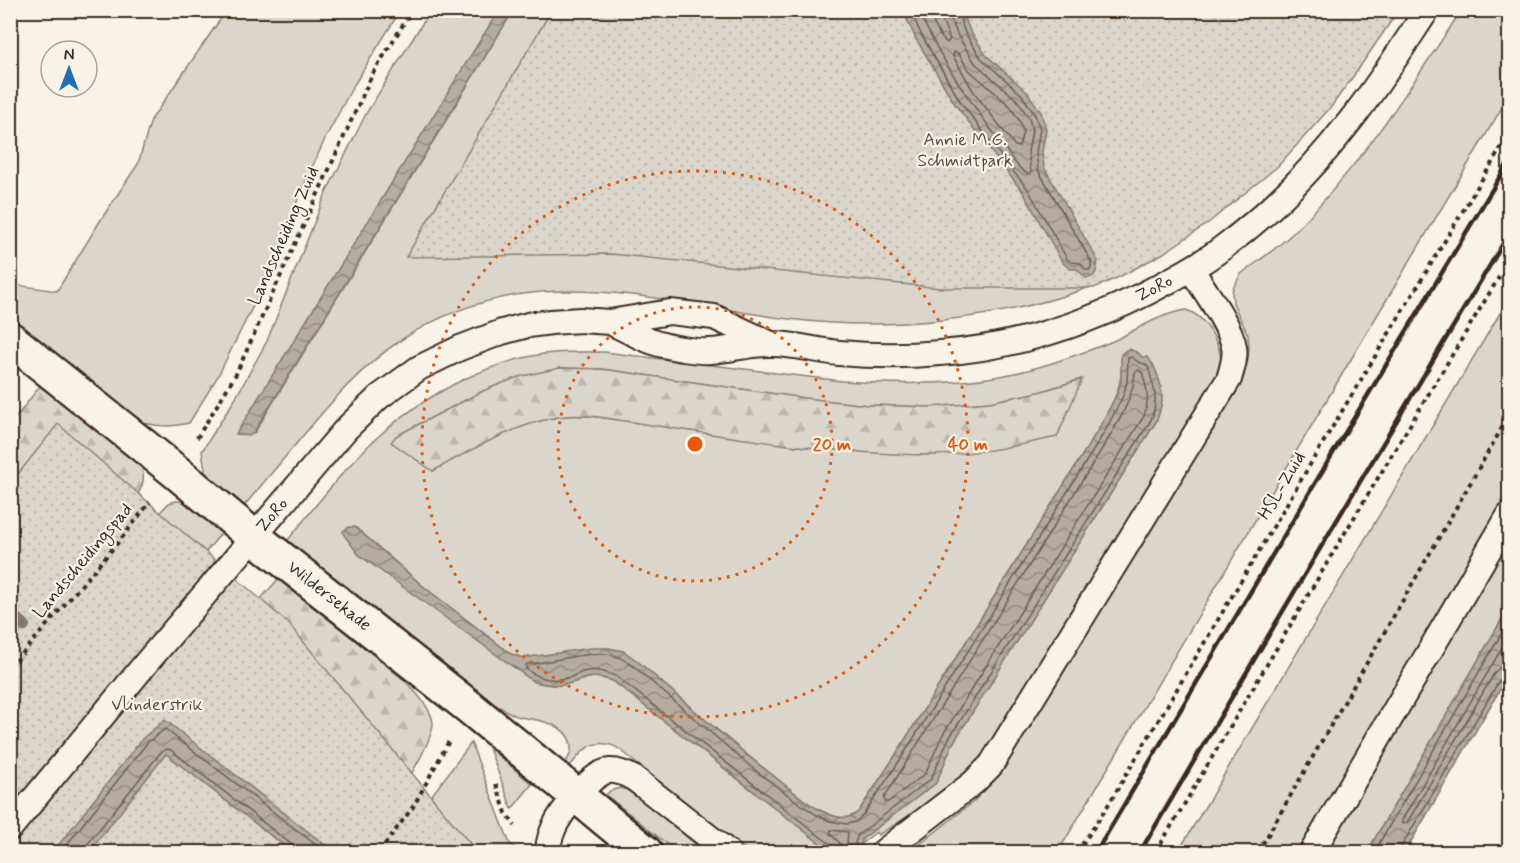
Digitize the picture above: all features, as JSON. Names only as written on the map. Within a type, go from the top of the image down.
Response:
[{"type":"street","name":"Wildersekade","points":[[10,339],[468,706],[645,852]]},
{"type":"lane","name":"ZoRo","points":[[610,322],[662,345],[709,351],[771,344],[839,353],[937,354],[971,351],[1015,341],[1106,313],[1150,291],[1220,250],[1278,201],[1350,122],[1427,10]]},
{"type":"lane","points":[[886,850],[973,783],[991,765],[1229,379],[1234,358],[1232,341],[1191,268]]},
{"type":"lane","name":"ZoRo","points":[[10,828],[147,662],[346,429],[379,397],[419,368],[460,348],[528,325],[580,320],[610,322],[670,312],[714,317],[771,344]]},
{"type":"lane","points":[[1312,852],[1509,514]]},
{"type":"lane","points":[[548,852],[551,832],[563,813],[591,780],[609,771],[618,771],[635,779],[728,852]]},
{"type":"path","name":"Landscheiding Zuid","points":[[175,471],[236,374],[372,75],[412,10]]},
{"type":"path","name":"HSL-Zuid","points":[[1077,852],[1104,812],[1509,133]]},
{"type":"path","points":[[1156,852],[1509,259]]},
{"type":"path","points":[[1258,852],[1509,414]]},
{"type":"path","name":"Landscheidingspad","points":[[10,668],[121,539],[175,471]]},
{"type":"path","points":[[380,852],[413,807],[468,706]]},
{"type":"green space","points":[[226,11],[400,11],[352,88],[325,139],[300,194],[269,274],[218,376],[189,423],[170,426],[153,425],[140,422],[11,320],[10,284],[57,291],[138,164],[151,120]]},
{"type":"green space","name":"Annie M.G. Schmidtpark","points":[[430,11],[499,11],[237,434],[255,432],[513,11],[903,11],[1090,287],[1055,299],[980,315],[902,323],[863,324],[789,319],[640,296],[591,292],[543,292],[496,299],[449,314],[401,340],[373,361],[324,411],[244,506],[206,476],[202,451],[235,399],[267,341],[326,193],[367,112]]},
{"type":"green space","name":"Annie M.G. Schmidtpark","points":[[551,11],[1398,11],[1331,107],[1278,166],[1207,224],[1162,254],[1094,288],[940,288],[611,254],[406,257]]},
{"type":"green space","points":[[1461,11],[1509,11],[1509,96],[1058,852],[910,852],[973,802],[998,774],[1162,511],[1238,384],[1248,360],[1249,347],[1248,335],[1233,303],[1233,288],[1241,274],[1292,234],[1339,182],[1382,127]]},
{"type":"green space","points":[[1509,298],[1509,492],[1299,852],[1178,852]]},
{"type":"green space","points":[[1186,310],[1204,322],[1217,343],[1221,360],[1217,376],[1085,588],[993,743],[968,770],[940,794],[878,835],[876,832],[861,844],[862,839],[936,783],[953,743],[1156,422],[1161,399],[1160,386],[1153,364],[1126,350],[1122,354],[1119,385],[1109,411],[1098,430],[895,756],[859,811],[853,815],[844,818],[834,816],[806,801],[743,752],[623,651],[608,648],[523,658],[511,654],[427,589],[534,682],[562,685],[597,677],[613,681],[831,852],[749,852],[612,745],[600,744],[587,748],[570,766],[566,762],[570,755],[570,742],[559,728],[542,721],[517,716],[492,703],[287,541],[356,458],[398,420],[436,394],[457,383],[522,358],[559,352],[604,352],[842,381],[951,382],[994,377],[1045,365],[1110,342],[1158,318]],"holes":[[[560,368],[602,369],[804,398],[868,405],[931,407],[990,402],[1039,392],[1081,379],[997,449],[932,455],[798,446],[598,417],[570,416],[532,423],[480,445],[433,471],[396,436],[483,391]]]},
{"type":"green space","points":[[560,368],[602,369],[868,405],[931,407],[990,402],[1039,392],[1082,379],[1057,437],[978,452],[930,455],[847,451],[578,416],[566,416],[532,423],[480,445],[433,471],[391,442],[396,436],[483,391],[518,377]]},
{"type":"green space","points":[[42,383],[137,458],[142,468],[143,482],[137,496],[11,647],[11,424]]},
{"type":"green space","name":"Vlinderstrik","points":[[58,424],[288,623],[477,852],[11,852],[10,484]]},
{"type":"green space","points":[[176,501],[196,507],[223,531],[124,651],[72,613],[163,509],[169,503]]},
{"type":"green space","points":[[1509,540],[1509,607],[1367,852],[1327,852]]},
{"type":"green space","points":[[279,578],[404,680],[422,700],[429,712],[433,723],[429,739],[398,797],[209,658]]},
{"type":"green space","points":[[471,743],[510,844],[520,852],[392,852],[417,815]]},
{"type":"green space","points":[[489,748],[532,784],[512,809]]},
{"type":"green space","points":[[620,788],[638,797],[705,852],[677,852],[606,795]]},
{"type":"water","points":[[499,10],[513,11],[254,432],[249,436],[236,434]]},
{"type":"water","points":[[903,11],[962,11],[970,31],[986,55],[1027,92],[1041,112],[1046,129],[1042,152],[1044,167],[1098,261],[1093,276],[1086,278],[1077,269],[1070,269],[1062,262],[1023,192],[955,104],[916,39]]},
{"type":"water","points":[[1129,349],[1142,357],[1147,357],[1158,376],[1162,398],[1156,422],[953,743],[936,783],[862,839],[861,844],[868,852],[831,852],[613,681],[591,677],[562,685],[534,682],[359,555],[343,531],[349,527],[355,527],[424,587],[511,654],[523,658],[591,648],[623,651],[725,737],[812,806],[838,817],[847,817],[859,811],[895,756],[1098,430],[1121,382],[1121,354]]},
{"type":"water","points":[[1509,607],[1509,674],[1405,852],[1367,852]]},
{"type":"water","points":[[165,720],[324,844],[328,849],[327,852],[292,852],[166,754],[89,852],[53,852],[143,738]]},
{"type":"waterway","points":[[10,615],[23,625]]},
{"type":"railway","points":[[1096,852],[1510,160]]},
{"type":"railway","points":[[1140,852],[1510,232]]}]
